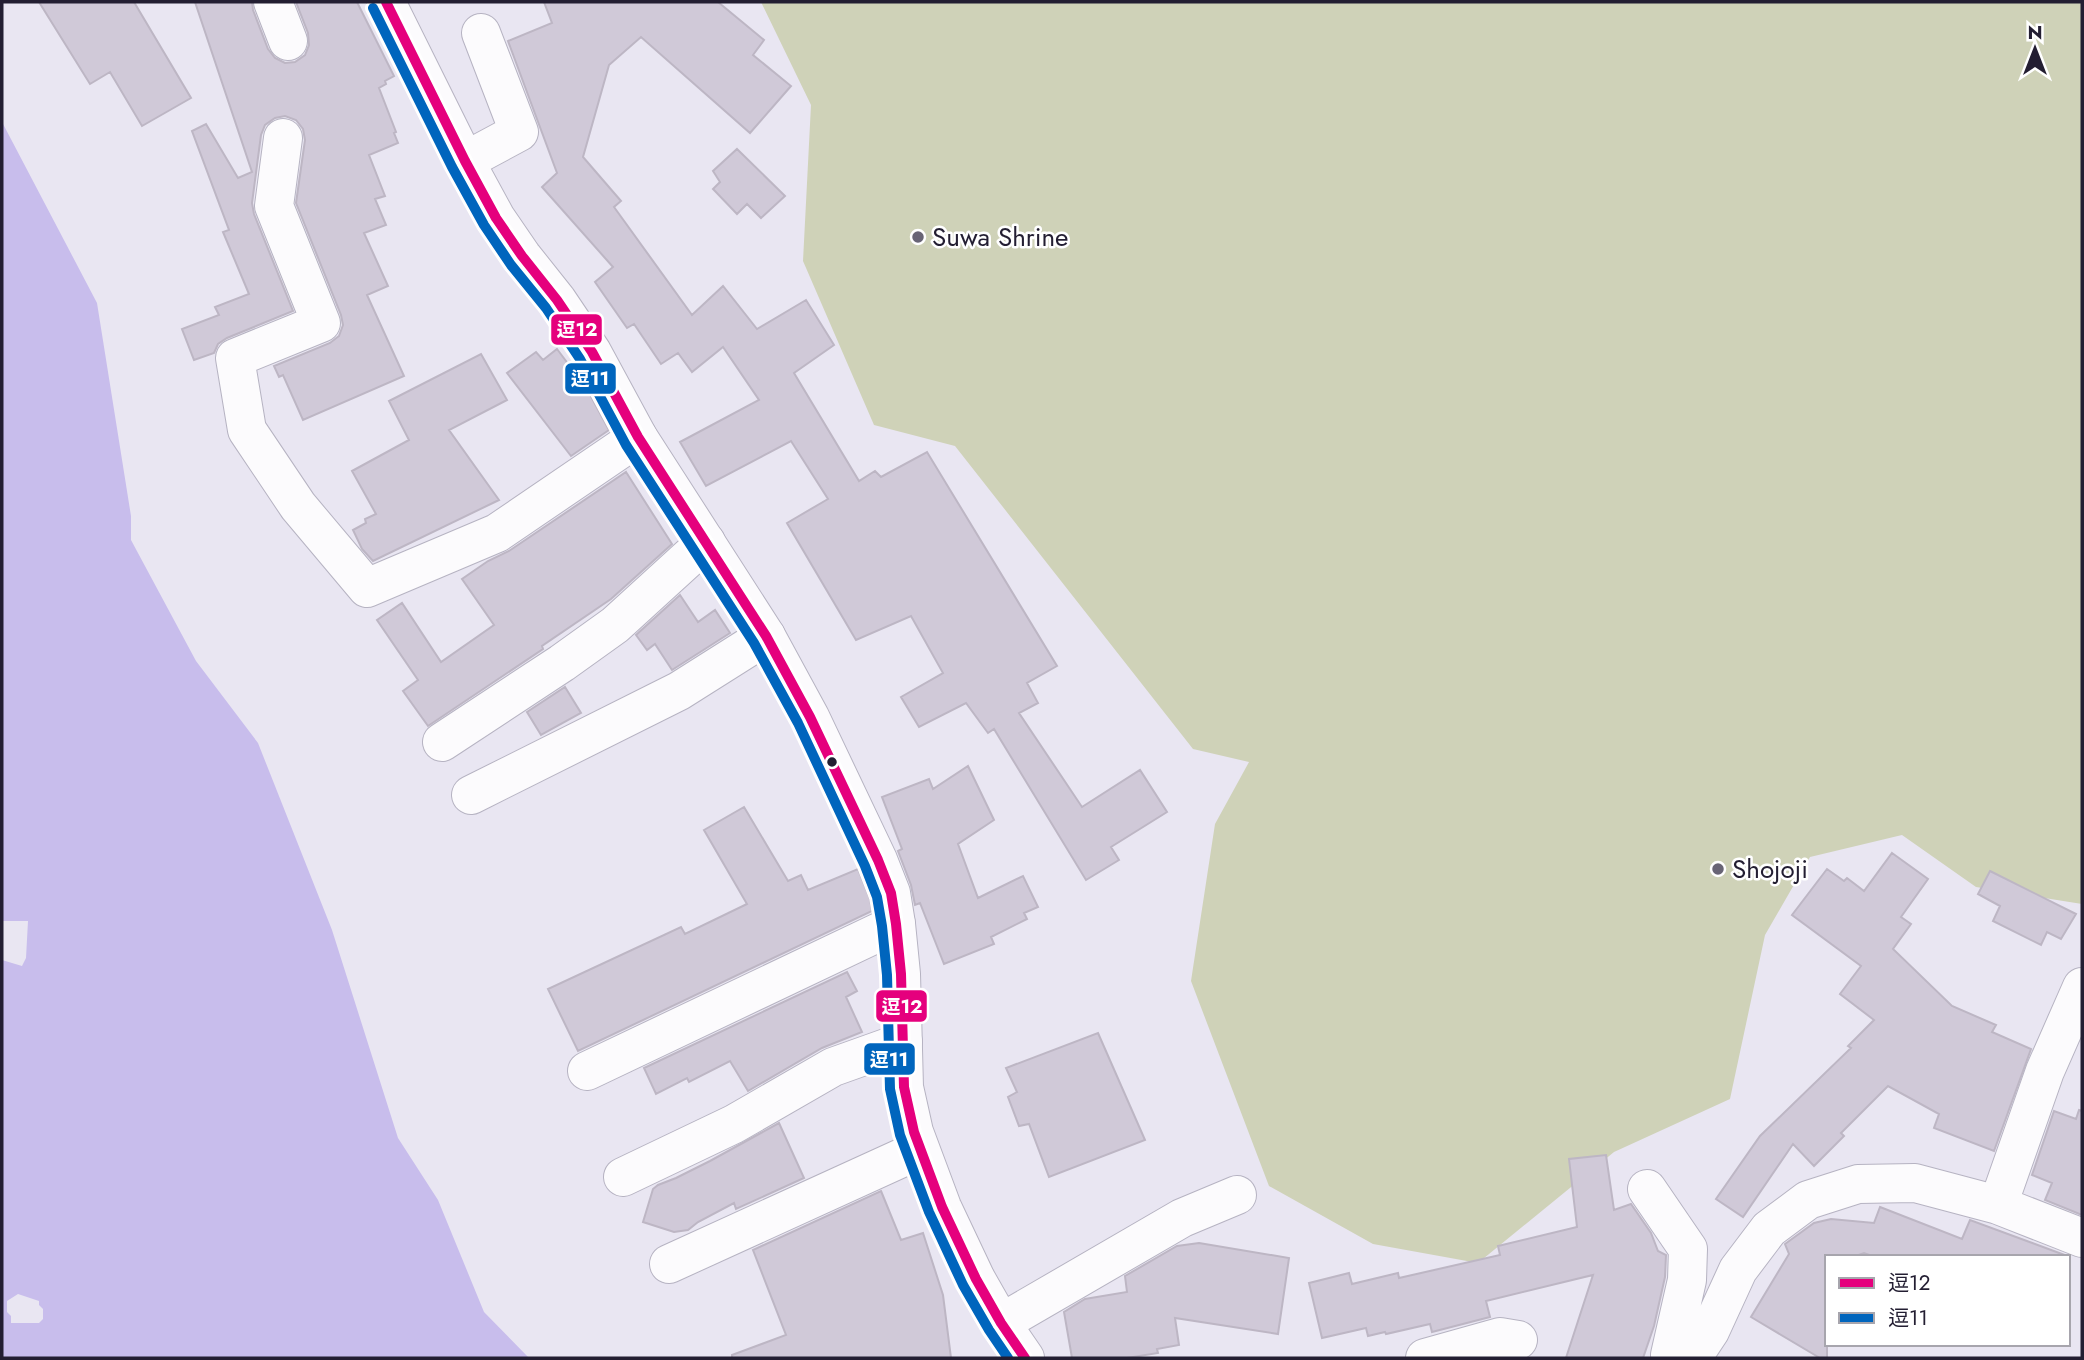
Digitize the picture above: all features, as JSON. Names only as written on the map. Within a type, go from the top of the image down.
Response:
[{"type":"street","points":[[273,2],[288,41]]},
{"type":"street","points":[[386,2],[496,218],[592,352],[638,437],[766,636],[810,717],[878,860],[891,893],[896,924],[901,974],[904,1087],[919,1150],[976,1279],[1025,1358]]},
{"type":"street","points":[[465,161],[519,132],[481,33]]},
{"type":"street","points":[[283,138],[274,206],[321,323],[235,358],[247,430],[298,506],[367,588],[498,533],[638,437]]},
{"type":"street","points":[[442,742],[615,625],[706,542]]},
{"type":"street","points":[[471,795],[679,691],[766,636]]},
{"type":"street","points":[[587,1071],[896,924]]},
{"type":"street","points":[[1998,1205],[2045,1071],[2082,987]]},
{"type":"street","points":[[623,1177],[734,1124],[833,1067],[903,1042]]},
{"type":"street","points":[[669,1264],[919,1150]]},
{"type":"street","points":[[1692,1358],[1710,1331],[1738,1270],[1769,1229],[1808,1200],[1858,1184],[1915,1183],[1998,1205],[2082,1238]]},
{"type":"street","points":[[1647,1189],[1688,1250],[1687,1280],[1671,1358]]},
{"type":"street","points":[[1001,1323],[1182,1218],[1237,1195]]},
{"type":"street","points":[[1425,1358],[1500,1337],[1518,1340]]},
{"type":"green space","points":[[761,2],[2082,2],[2082,904],[1976,887],[1902,835],[1810,857],[1765,935],[1730,1099],[1614,1152],[1478,1263],[1373,1244],[1269,1186],[1191,981],[1215,824],[1249,762],[1193,749],[955,446],[874,425],[803,261],[811,105]]},
{"type":"shaded area","points":[[2,122],[97,303],[131,516],[131,540],[196,661],[258,743],[332,930],[398,1138],[438,1200],[484,1312],[529,1358],[2,1358],[2,960],[22,966],[26,958],[28,921],[2,921]],"holes":[[[18,1294],[39,1301],[43,1309],[43,1319],[39,1323],[11,1323],[7,1301]]]},
{"type":"building","points":[[39,2],[134,2],[191,98],[142,126],[110,72],[90,84]]},
{"type":"building","points":[[195,2],[252,2],[268,49],[275,58],[285,63],[295,62],[305,55],[309,45],[308,33],[296,2],[357,2],[394,76],[379,88],[398,143],[369,155],[385,196],[375,199],[386,225],[364,233],[388,286],[367,295],[404,376],[303,420],[283,375],[279,377],[274,366],[330,343],[339,336],[343,325],[296,203],[305,140],[303,129],[296,120],[285,116],[275,118],[265,125],[261,135],[252,203],[293,311],[227,338],[218,344],[214,353],[194,360],[182,329],[219,315],[215,307],[249,294],[223,232],[229,230],[192,131],[206,124],[238,178],[252,172]]},
{"type":"building","points":[[544,2],[718,2],[764,40],[753,55],[791,86],[750,133],[641,37],[609,65],[583,157],[621,201],[614,207],[692,315],[723,286],[757,329],[806,300],[834,345],[794,373],[859,481],[875,471],[881,477],[927,452],[1057,666],[1027,683],[1038,703],[1019,713],[1082,807],[1140,770],[1167,812],[1111,847],[1119,860],[1086,880],[994,729],[988,733],[966,703],[919,727],[901,697],[943,673],[911,616],[856,640],[787,523],[828,499],[791,441],[706,486],[680,442],[759,400],[723,347],[692,372],[678,353],[661,364],[634,324],[627,328],[595,282],[613,267],[542,187],[557,173],[508,41],[552,23]]},
{"type":"building","points":[[737,149],[785,196],[761,218],[747,204],[737,214],[713,189],[720,182],[713,171]]},
{"type":"building","points":[[557,349],[587,389],[609,430],[571,456],[507,373],[536,352],[543,360]]},
{"type":"building","points":[[481,354],[507,400],[449,430],[499,500],[373,561],[362,549],[353,530],[366,523],[365,519],[376,514],[352,471],[409,440],[389,401]]},
{"type":"building","points":[[626,472],[672,544],[611,599],[542,646],[543,649],[428,726],[403,691],[418,680],[377,620],[402,603],[441,662],[494,625],[462,579],[488,561],[509,551]]},
{"type":"building","points":[[680,595],[698,622],[715,610],[730,633],[672,670],[655,644],[647,650],[636,635]]},
{"type":"building","points":[[565,687],[581,713],[541,735],[527,712]]},
{"type":"building","points":[[968,766],[994,820],[958,844],[978,898],[1023,876],[1038,907],[1024,913],[1027,919],[991,937],[994,944],[944,964],[920,903],[915,905],[911,885],[898,851],[902,849],[882,797],[929,779],[933,789]]},
{"type":"building","points":[[744,807],[788,881],[801,875],[808,890],[858,869],[872,911],[578,1051],[548,989],[681,927],[685,934],[747,904],[704,830]]},
{"type":"building","points":[[1892,853],[1928,879],[1901,917],[1911,924],[1893,949],[1952,1006],[1996,1025],[1992,1032],[2031,1049],[1994,1151],[1934,1128],[1939,1114],[1888,1086],[1841,1133],[1844,1136],[1814,1166],[1793,1144],[1743,1217],[1716,1199],[1760,1136],[1851,1048],[1848,1046],[1874,1020],[1840,994],[1861,966],[1792,915],[1827,869],[1844,881],[1847,878],[1864,891]]},
{"type":"building","points":[[1990,871],[2076,914],[2061,939],[2047,932],[2041,945],[1993,921],[2000,906],[1978,894]]},
{"type":"building","points":[[847,972],[857,991],[846,997],[862,1032],[822,1048],[748,1091],[730,1061],[689,1082],[687,1078],[656,1094],[644,1068]]},
{"type":"building","points":[[1098,1033],[1145,1140],[1049,1177],[1029,1124],[1019,1126],[1008,1097],[1017,1092],[1006,1068]]},
{"type":"building","points":[[2079,1110],[2082,1111],[2082,1215],[2045,1200],[2052,1183],[2032,1175],[2054,1111],[2076,1119]]},
{"type":"building","points":[[779,1123],[804,1178],[736,1209],[734,1203],[688,1230],[674,1232],[643,1222],[653,1189],[658,1185],[710,1161]]},
{"type":"building","points":[[1606,1155],[1614,1210],[1631,1204],[1651,1233],[1658,1251],[1666,1255],[1665,1277],[1654,1326],[1643,1358],[1566,1358],[1593,1275],[1486,1301],[1490,1317],[1432,1332],[1430,1324],[1368,1336],[1366,1328],[1322,1338],[1309,1283],[1349,1273],[1352,1284],[1398,1273],[1399,1278],[1500,1255],[1498,1246],[1577,1227],[1569,1159]]},
{"type":"building","points":[[881,1191],[901,1240],[923,1233],[943,1295],[951,1358],[732,1358],[732,1355],[786,1335],[753,1250]]},
{"type":"building","points":[[1880,1207],[1962,1239],[1970,1220],[2065,1255],[1825,1255],[1827,1358],[1820,1358],[1751,1317],[1789,1254],[1785,1244],[1814,1223],[1831,1219],[1874,1223]]},
{"type":"building","points":[[1199,1243],[1289,1258],[1278,1334],[1175,1318],[1179,1345],[1157,1349],[1158,1353],[1127,1358],[1072,1358],[1064,1312],[1085,1299],[1127,1292],[1125,1276],[1177,1246]]},
{"type":"transit line","name":"逗12","points":[[386,2],[496,218],[592,352],[638,437],[766,636],[810,717],[878,860],[891,893],[896,924],[901,974],[904,1087],[914,1132],[942,1207],[976,1279],[1025,1358]]},
{"type":"transit line","name":"逗11","points":[[373,8],[484,225],[580,359],[626,445],[754,643],[798,723],[877,897],[887,975],[890,1089],[900,1135],[929,1212],[963,1285],[1008,1358]]},
{"type":"place","name":"Suwa Shrine","points":[[918,237]]},
{"type":"place","name":"Shojoji","points":[[1718,869]]}]
